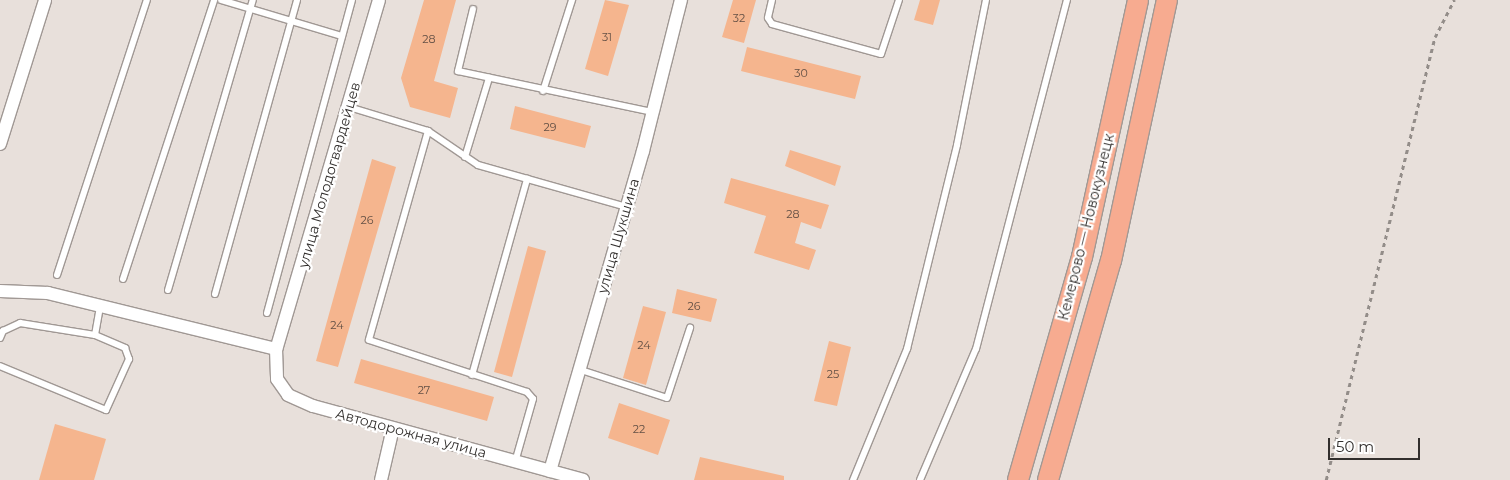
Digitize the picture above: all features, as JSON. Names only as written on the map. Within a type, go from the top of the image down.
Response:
[{"type":"highway","name":"Кемерово — Новокузнецк","points":[[1018,480],[1082,258],[1138,0]]},
{"type":"highway","name":"Кемерово — Новокузнецк","points":[[1048,480],[1111,261],[1167,0]]},
{"type":"street","points":[[0,144],[45,0]]},
{"type":"street","name":"улица Молодогвардейцев","points":[[276,349],[349,107],[379,0]]},
{"type":"street","name":"улица Шукшина","points":[[550,470],[581,370],[681,0]]},
{"type":"street","points":[[0,291],[48,293],[276,349]]},
{"type":"street","name":"Автодорожная улица","points":[[276,349],[277,380],[295,400],[583,480]]},
{"type":"street","points":[[381,480],[393,428]]},
{"type":"lane","points":[[57,275],[147,0]]},
{"type":"lane","points":[[123,279],[214,0]]},
{"type":"lane","points":[[221,0],[290,23],[342,36]]},
{"type":"lane","points":[[168,290],[254,0]]},
{"type":"lane","points":[[215,294],[297,0]]},
{"type":"lane","points":[[266,314],[352,0]]},
{"type":"lane","points":[[543,91],[572,0]]},
{"type":"lane","points":[[772,0],[768,18],[772,24],[881,54],[898,0]]},
{"type":"lane","points":[[853,480],[907,349],[957,145],[986,0]]},
{"type":"lane","points":[[920,480],[976,349],[1067,0]]},
{"type":"lane","points":[[473,9],[458,71],[543,91],[652,112]]},
{"type":"lane","points":[[465,157],[489,78]]},
{"type":"lane","points":[[349,107],[428,131],[478,165],[626,206]]},
{"type":"lane","points":[[428,131],[369,340],[527,392],[533,399],[515,462]]},
{"type":"lane","points":[[472,374],[527,179]]},
{"type":"lane","points":[[95,335],[101,305]]},
{"type":"lane","points":[[0,338],[3,331],[20,323],[95,335],[125,348],[129,359],[106,410],[0,366]]},
{"type":"lane","points":[[581,370],[667,398],[690,328]]},
{"type":"path","points":[[1326,480],[1435,37],[1454,0]]},
{"type":"building","points":[[424,0],[456,0],[434,81],[458,88],[450,118],[410,107],[401,78]]},
{"type":"building","points":[[605,0],[629,5],[608,76],[585,69]]},
{"type":"building","points":[[733,0],[756,0],[744,43],[722,37]]},
{"type":"building","points":[[920,0],[940,0],[933,25],[914,20]]},
{"type":"building","points":[[747,47],[861,76],[855,99],[741,71]]},
{"type":"building","points":[[515,106],[591,126],[585,148],[510,129]]},
{"type":"building","points":[[790,150],[841,166],[835,186],[785,166]]},
{"type":"building","points":[[372,159],[396,167],[338,367],[316,361]]},
{"type":"building","points":[[731,178],[829,205],[821,229],[801,222],[795,243],[816,250],[809,270],[754,253],[766,216],[724,203]]},
{"type":"building","points":[[528,246],[546,251],[512,377],[494,372]]},
{"type":"building","points":[[677,289],[717,299],[711,322],[672,313]]},
{"type":"building","points":[[643,306],[666,312],[646,385],[623,378]]},
{"type":"building","points":[[829,341],[851,347],[837,406],[814,401]]},
{"type":"building","points":[[361,359],[494,397],[487,421],[354,383]]},
{"type":"building","points":[[619,403],[670,420],[658,455],[608,438]]},
{"type":"building","points":[[55,424],[106,439],[94,480],[39,480]]},
{"type":"building","points":[[700,457],[784,476],[784,480],[694,480]]}]
